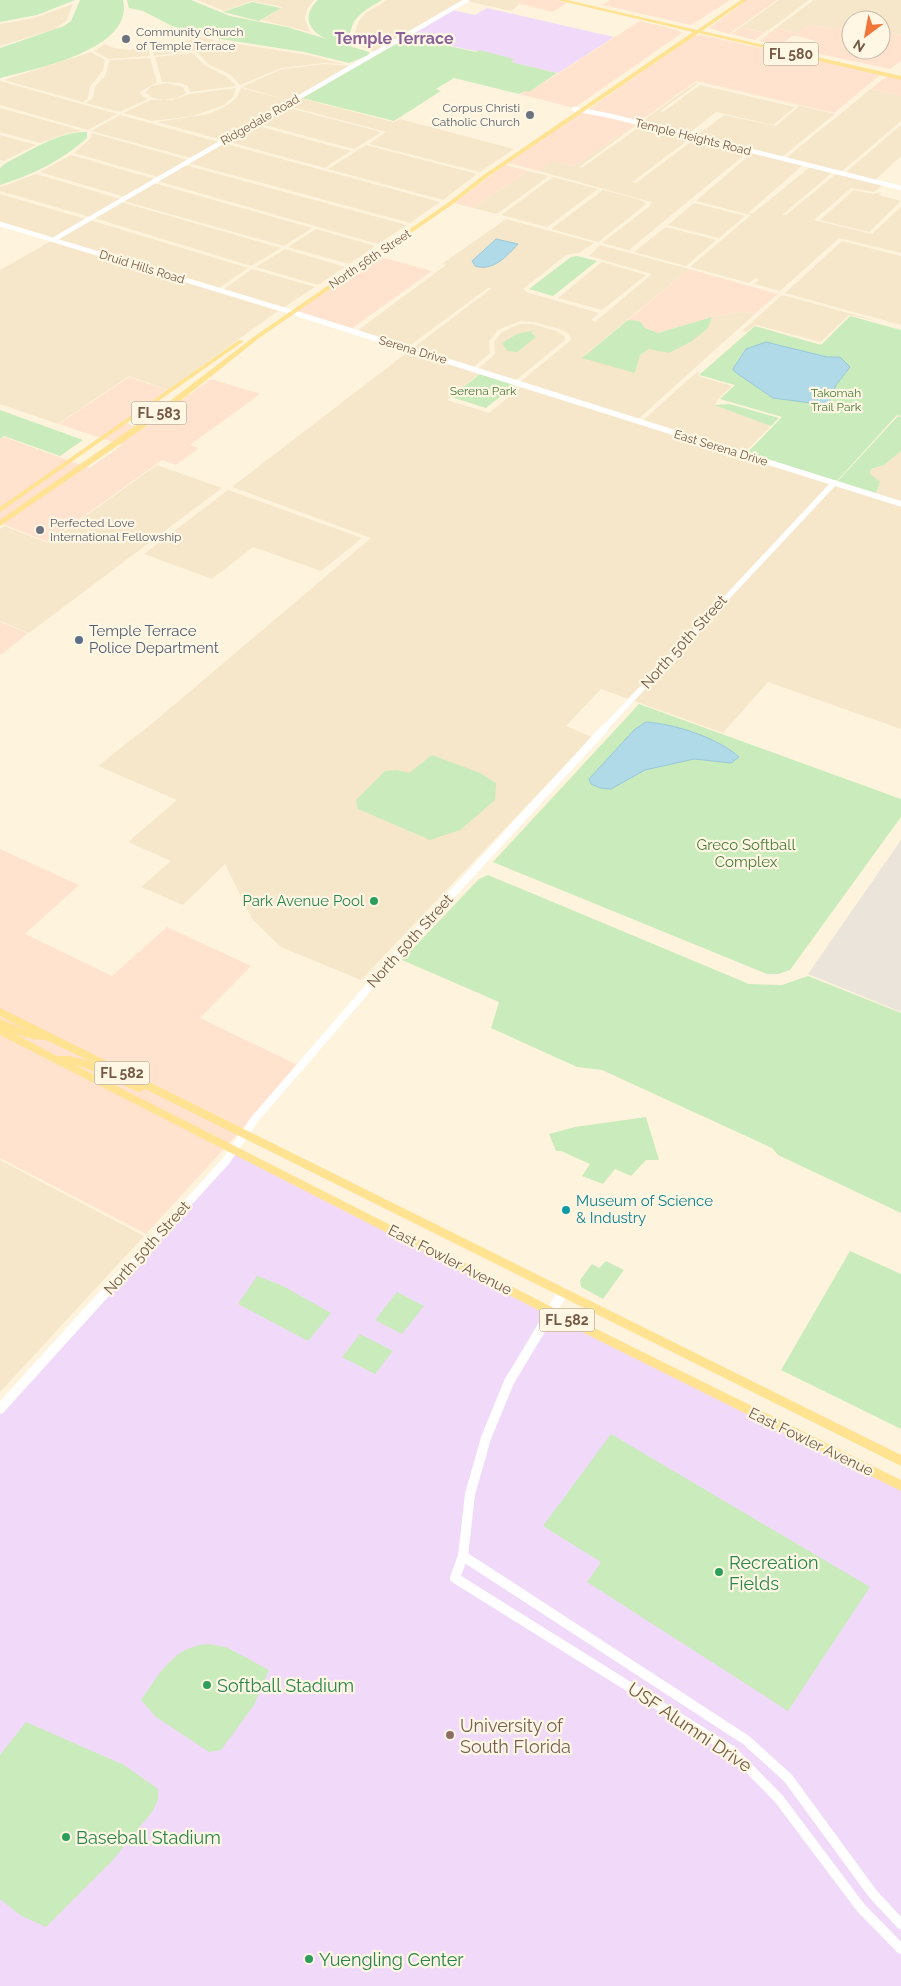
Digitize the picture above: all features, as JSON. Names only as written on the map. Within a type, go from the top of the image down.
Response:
[{"type":"main road","points":[[560,0],[695,30]]},
{"type":"main road","points":[[572,0],[695,30]]},
{"type":"main road","name":"North 56th Street","points":[[0,510],[149,408],[283,310],[501,162],[529,147],[629,79],[735,0]]},
{"type":"main road","points":[[734,7],[732,6],[739,0]]},
{"type":"main road","name":"North 56th Street","points":[[2,520],[161,412],[291,313],[451,204],[522,145],[655,54],[744,0]]},
{"type":"main road","name":"FL 580","points":[[695,30],[818,60],[855,66]]},
{"type":"main road","name":"FL 580","points":[[695,30],[855,66]]},
{"type":"main road","points":[[644,68],[643,65],[655,57],[655,54]]},
{"type":"main road","points":[[855,66],[901,76]]},
{"type":"main road","points":[[629,79],[636,70],[634,68]]},
{"type":"main road","points":[[600,98],[612,87],[610,85]]},
{"type":"main road","points":[[549,133],[548,130],[557,124],[558,120]]},
{"type":"main road","points":[[522,145],[529,147]]},
{"type":"main road","points":[[149,408],[161,412]]},
{"type":"main road","points":[[64,466],[72,474]]},
{"type":"main road","points":[[56,472],[72,474]]},
{"type":"main road","name":"East Fowler Avenue","points":[[0,1012],[901,1461]]},
{"type":"main road","points":[[0,1023],[22,1034],[48,1036]]},
{"type":"main road","name":"East Fowler Avenue","points":[[0,1031],[550,1311],[901,1486]]},
{"type":"main road","points":[[57,1059],[71,1059],[83,1062],[128,1083],[181,1102]]},
{"type":"street","name":"Ridgedale Road","points":[[53,240],[467,0]]},
{"type":"street","name":"Temple Heights Road","points":[[574,110],[583,110],[901,188]]},
{"type":"street","name":"Druid Hills Road","points":[[0,224],[283,310]]},
{"type":"street","name":"Serena Drive","points":[[283,310],[542,391]]},
{"type":"street","name":"East Serena Drive","points":[[542,391],[901,504]]},
{"type":"street","name":"North 50th Street","points":[[0,1409],[236,1150],[244,1134],[406,944],[752,568],[834,483]]},
{"type":"street","points":[[463,1556],[470,1494],[486,1438],[509,1382],[563,1292]]},
{"type":"street","name":"USF Alumni Drive","points":[[901,1924],[873,1894],[788,1778],[746,1740],[463,1556],[455,1578],[732,1751],[769,1785],[845,1887],[884,1933],[901,1949]]},
{"type":"shaded area","points":[[198,0],[314,0],[307,9],[305,19],[310,32],[262,20],[283,7],[252,1],[224,11]]},
{"type":"shaded area","points":[[387,0],[465,0],[375,52],[357,45],[352,39],[359,21],[366,13]]},
{"type":"shaded area","points":[[522,0],[511,11],[467,1]]},
{"type":"shaded area","points":[[522,0],[555,0],[567,3],[552,12],[517,3]]},
{"type":"shaded area","points":[[610,0],[730,0],[691,25],[602,5]]},
{"type":"shaded area","points":[[747,0],[777,0],[729,34],[709,28]]},
{"type":"shaded area","points":[[779,0],[809,0],[765,33],[741,27]]},
{"type":"shaded area","points":[[814,0],[901,0],[901,35],[891,33],[891,10],[841,10],[841,26],[835,29],[810,25],[798,33],[776,28]]},
{"type":"shaded area","points":[[73,4],[66,21],[55,29],[0,46],[0,24],[34,18]]},
{"type":"shaded area","points":[[487,8],[614,37],[558,73],[510,62],[514,59],[408,37],[453,10],[475,15]]},
{"type":"shaded area","points":[[640,21],[678,30],[682,33],[574,108],[519,94],[524,91],[529,92]]},
{"type":"shaded area","points":[[810,25],[835,29],[841,26],[841,59],[759,41],[776,28],[798,33]],"holes":[[[792,36],[816,41],[804,50],[781,45]]]},
{"type":"shaded area","points":[[741,27],[764,33],[772,27],[755,40],[731,34]]},
{"type":"shaded area","points":[[891,33],[901,35],[901,61],[890,69],[848,60],[891,60]]},
{"type":"shaded area","points":[[702,35],[879,74],[879,76],[834,113],[696,81],[639,122],[589,109],[694,36]]},
{"type":"shaded area","points":[[201,37],[215,40],[194,51],[154,56],[152,45],[182,42]]},
{"type":"shaded area","points":[[218,41],[308,55],[343,64],[324,63],[281,68],[240,85],[231,75],[208,64],[197,52]]},
{"type":"shaded area","points":[[105,44],[114,48],[129,50],[148,47],[150,56],[109,59],[94,51]]},
{"type":"shaded area","points":[[91,52],[105,60],[103,70],[90,87],[88,98],[83,102],[4,80]]},
{"type":"shaded area","points":[[193,53],[204,65],[227,77],[236,86],[190,92],[188,86],[180,83],[162,82],[155,57]]},
{"type":"shaded area","points":[[150,58],[157,82],[140,92],[142,96],[148,99],[120,112],[86,103],[93,98],[95,87],[105,76],[110,60]]},
{"type":"shaded area","points":[[324,64],[350,66],[290,101],[242,87],[282,69]]},
{"type":"shaded area","points":[[887,76],[901,79],[901,96],[871,89]]},
{"type":"shaded area","points":[[0,81],[117,114],[88,130],[0,105]]},
{"type":"shaded area","points":[[698,82],[835,114],[782,157],[696,136],[724,115],[776,126],[799,106]]},
{"type":"shaded area","points":[[167,83],[183,87],[186,93],[177,98],[163,100],[153,98],[145,92],[152,86]]},
{"type":"shaded area","points":[[695,83],[697,84],[660,111],[663,112],[700,85],[795,107],[773,125],[716,112],[688,134],[641,122]]},
{"type":"shaded area","points":[[236,88],[233,97],[224,105],[193,116],[152,121],[123,113],[151,100],[172,100],[189,94]]},
{"type":"shaded area","points":[[241,88],[283,99],[287,102],[222,140],[157,122],[209,114],[228,105],[237,97]]},
{"type":"shaded area","points":[[871,89],[901,96],[901,121],[841,172],[786,158]]},
{"type":"shaded area","points":[[300,98],[393,122],[400,119],[514,149],[480,172],[369,144],[386,132],[288,106]]},
{"type":"shaded area","points":[[285,107],[380,133],[354,149],[257,123]]},
{"type":"shaded area","points":[[0,108],[82,131],[68,133],[40,143],[0,132]]},
{"type":"shaded area","points":[[584,111],[636,124],[573,166],[552,161],[539,171],[508,163]]},
{"type":"shaded area","points":[[120,115],[219,142],[191,158],[91,131]]},
{"type":"shaded area","points":[[638,124],[579,167],[583,167],[642,125],[692,137],[632,182],[636,183],[696,138],[749,151],[629,250],[602,243],[650,206],[651,202],[539,171],[552,161],[573,166]]},
{"type":"shaded area","points":[[254,125],[351,151],[325,168],[226,141]]},
{"type":"shaded area","points":[[901,125],[901,156],[875,180],[845,173]]},
{"type":"shaded area","points":[[92,133],[188,160],[158,177],[74,153],[90,139]]},
{"type":"shaded area","points":[[0,135],[36,145],[4,161],[0,160]]},
{"type":"shaded area","points":[[223,143],[440,202],[410,223],[188,163]]},
{"type":"shaded area","points":[[366,145],[477,174],[443,200],[328,169]]},
{"type":"shaded area","points":[[753,152],[803,165],[748,213],[752,214],[810,167],[833,172],[782,215],[786,215],[837,173],[884,185],[874,192],[851,188],[814,220],[872,234],[901,207],[901,253],[839,238],[780,291],[754,284],[759,280],[756,278],[749,283],[690,267],[751,215],[696,201]]},
{"type":"shaded area","points":[[71,155],[155,179],[125,197],[40,172]]},
{"type":"shaded area","points":[[185,165],[407,225],[378,244],[157,181]]},
{"type":"shaded area","points":[[505,165],[528,171],[473,208],[454,203]]},
{"type":"shaded area","points":[[528,171],[549,176],[497,214],[473,208]]},
{"type":"shaded area","points":[[36,174],[121,199],[90,217],[0,191],[0,187]]},
{"type":"shaded area","points":[[553,177],[598,189],[547,227],[501,215]]},
{"type":"shaded area","points":[[154,183],[312,228],[284,246],[124,201]]},
{"type":"shaded area","points":[[603,190],[638,199],[646,203],[598,242],[551,229]]},
{"type":"shaded area","points":[[854,190],[873,194],[881,192],[879,194],[882,196],[901,201],[869,232],[820,220]]},
{"type":"shaded area","points":[[0,194],[86,219],[53,238],[0,222]]},
{"type":"shaded area","points":[[121,202],[281,248],[251,266],[94,218]]},
{"type":"shaded area","points":[[694,203],[745,216],[719,238],[668,225]]},
{"type":"shaded area","points":[[506,219],[594,243],[579,253],[566,255],[523,289],[529,293],[599,313],[591,320],[595,322],[652,274],[589,256],[600,245],[689,269],[586,354],[635,373],[640,355],[649,349],[707,328],[712,317],[738,312],[756,313],[637,420],[520,382],[571,340],[569,334],[559,329],[534,322],[520,321],[498,330],[489,341],[490,353],[474,367],[413,348],[492,288],[488,288],[409,346],[357,331],[446,265],[443,264],[432,271]],"holes":[[[495,239],[517,244],[507,256],[472,261]]]},
{"type":"shaded area","points":[[90,220],[248,268],[219,288],[57,239]]},
{"type":"shaded area","points":[[666,227],[716,240],[686,266],[634,252]]},
{"type":"shaded area","points":[[316,229],[375,246],[349,264],[288,247]]},
{"type":"shaded area","points":[[51,241],[278,311],[168,390],[129,376],[58,424],[0,404],[0,270]]},
{"type":"shaded area","points":[[842,241],[901,256],[901,325],[785,293]]},
{"type":"shaded area","points":[[285,249],[345,267],[318,285],[256,267]]},
{"type":"shaded area","points":[[377,256],[432,271],[351,329],[295,312]]},
{"type":"shaded area","points":[[602,262],[646,275],[602,310],[558,298]]},
{"type":"shaded area","points":[[252,269],[315,287],[283,308],[223,290]]},
{"type":"shaded area","points":[[689,269],[778,294],[756,313],[738,312],[712,317],[658,333],[645,328],[640,321],[628,320]]},
{"type":"shaded area","points":[[782,295],[884,323],[849,315],[821,342],[756,325],[746,332],[742,331]]},
{"type":"shaded area","points":[[520,324],[532,324],[556,331],[564,336],[565,340],[515,381],[478,369],[495,354],[494,342],[502,332]]},
{"type":"shaded area","points":[[409,351],[479,374],[447,400],[489,413],[521,387],[901,506],[901,729],[768,682],[723,733],[601,689],[566,726],[592,737],[361,980],[281,947],[252,919],[225,864],[183,905],[141,887],[171,861],[128,842],[177,800],[98,766],[155,721],[371,538],[232,487]]},
{"type":"shaded area","points":[[699,372],[698,376],[732,386],[718,399],[715,405],[771,426],[744,453],[642,421]]},
{"type":"shaded area","points":[[129,377],[167,390],[122,422],[143,429],[211,379],[260,394],[190,445],[199,448],[176,465],[162,460],[48,542],[0,523],[0,439],[4,437],[90,468],[122,445],[59,424]]},
{"type":"shaded area","points":[[901,451],[901,502],[876,494],[879,487],[870,474],[871,469],[884,465]]},
{"type":"shaded area","points":[[157,465],[222,488],[29,633],[0,621],[0,529],[4,526],[48,543]]},
{"type":"shaded area","points":[[228,490],[362,538],[321,571],[253,547],[212,579],[144,554]]},
{"type":"shaded area","points":[[0,622],[28,633],[1,655],[0,654]]},
{"type":"shaded area","points":[[901,840],[901,1012],[808,974]]},
{"type":"shaded area","points":[[0,849],[79,885],[25,934],[112,976],[167,927],[251,966],[200,1018],[300,1066],[146,1234],[0,1158]]},
{"type":"shaded area","name":"University of South Florida","points":[[236,1150],[901,1485],[901,1986],[0,1986],[0,1407]]},
{"type":"shaded area","points":[[0,1160],[144,1236],[0,1392]]},
{"type":"green space","points":[[0,0],[75,0],[37,15],[0,22]]},
{"type":"green space","points":[[80,0],[123,0],[123,17],[114,32],[98,44],[57,63],[0,78],[0,48],[64,26],[71,21]]},
{"type":"green space","points":[[127,0],[191,0],[230,16],[287,27],[369,52],[369,55],[349,63],[304,52],[220,39],[172,26],[143,11],[129,8]]},
{"type":"green space","points":[[318,0],[382,0],[357,18],[350,34],[343,43],[326,39],[318,34],[309,23],[311,8]]},
{"type":"green space","points":[[252,2],[281,8],[259,21],[223,12]]},
{"type":"green space","points":[[408,37],[476,52],[479,50],[514,59],[511,62],[557,73],[529,92],[524,91],[519,94],[454,78],[436,89],[441,91],[394,121],[302,98]]},
{"type":"green space","points":[[87,132],[87,138],[67,154],[35,172],[0,185],[0,168],[6,163],[55,138]]},
{"type":"green space","points":[[577,256],[597,261],[553,296],[529,289],[571,257]]},
{"type":"green space","name":"Takomah Trail Park","points":[[850,316],[901,330],[901,416],[897,415],[836,482],[746,454],[782,417],[720,399],[735,385],[699,375],[755,326],[821,345]]},
{"type":"green space","points":[[712,317],[708,328],[692,341],[669,353],[649,349],[640,355],[635,373],[582,358],[628,320],[640,321],[645,328],[658,333]]},
{"type":"green space","points":[[535,330],[531,332],[536,337],[517,352],[507,351],[502,343],[517,334]]},
{"type":"green space","name":"Serena Park","points":[[480,374],[515,385],[486,408],[451,397]]},
{"type":"green space","points":[[730,404],[779,418],[771,426],[714,405]]},
{"type":"green space","points":[[0,410],[83,440],[60,456],[4,436],[0,439]]},
{"type":"green space","points":[[898,416],[901,417],[901,451],[884,465],[871,469],[870,474],[880,482],[876,494],[837,482]]},
{"type":"green space","name":"Greco Softball Complex","points":[[639,704],[901,799],[901,817],[790,970],[778,974],[767,974],[493,862]]},
{"type":"green space","points":[[432,755],[480,773],[496,783],[495,800],[460,830],[430,840],[358,809],[356,800],[385,771],[397,770],[409,773]]},
{"type":"green space","points":[[488,875],[749,984],[782,985],[808,976],[901,1013],[901,1213],[778,1155],[772,1148],[602,1070],[577,1067],[491,1028],[499,1002],[402,960],[479,879]]},
{"type":"green space","points":[[646,1117],[659,1160],[646,1160],[631,1176],[615,1169],[603,1184],[582,1176],[590,1164],[561,1151],[556,1151],[549,1134],[575,1127]]},
{"type":"green space","points":[[850,1251],[901,1274],[901,1429],[781,1370]]},
{"type":"green space","points":[[606,1261],[624,1270],[603,1299],[581,1287],[580,1280],[592,1264],[599,1268]]},
{"type":"green space","points":[[257,1276],[281,1285],[331,1313],[308,1341],[238,1304]]},
{"type":"green space","points":[[397,1292],[424,1306],[402,1334],[375,1320]]},
{"type":"green space","points":[[360,1334],[393,1351],[375,1374],[342,1357]]},
{"type":"green space","name":"Recreation Fields","points":[[611,1434],[870,1587],[788,1711],[587,1582],[601,1562],[543,1526]]},
{"type":"green space","name":"Softball Stadium","points":[[208,1644],[226,1647],[269,1670],[254,1705],[221,1750],[209,1752],[156,1717],[141,1700],[168,1663],[176,1656],[185,1650]]},
{"type":"green space","name":"Baseball Stadium","points":[[26,1722],[124,1765],[158,1789],[158,1800],[152,1812],[112,1861],[46,1927],[20,1915],[0,1899],[0,1755]]},
{"type":"water","points":[[496,239],[518,244],[494,265],[488,267],[475,266],[472,261]]},
{"type":"water","points":[[766,342],[827,357],[840,357],[850,367],[836,385],[827,405],[773,398],[735,372],[733,369],[746,349]]},
{"type":"water","points":[[646,722],[696,733],[720,744],[739,757],[731,763],[694,759],[645,770],[611,789],[600,788],[591,784],[589,779],[634,730]]},
{"type":"place","name":"Community Church of Temple Terrace","points":[[126,39]]},
{"type":"place","name":"Corpus Christi Catholic Church","points":[[530,115]]},
{"type":"place","name":"Perfected Love International Fellowship","points":[[40,530]]},
{"type":"place","name":"Temple Terrace Police Department","points":[[79,640]]},
{"type":"place","name":"Park Avenue Pool","points":[[374,901]]},
{"type":"place","name":"Museum of Science & Industry","points":[[566,1210]]},
{"type":"place","name":"Recreation Fields","points":[[719,1572]]},
{"type":"place","name":"Softball Stadium","points":[[207,1685]]},
{"type":"place","name":"University of South Florida","points":[[450,1735]]},
{"type":"place","name":"Baseball Stadium","points":[[66,1837]]},
{"type":"place","name":"Yuengling Center","points":[[309,1959]]},
{"type":"district","name":"Temple Terrace","points":[[394,38]]}]
